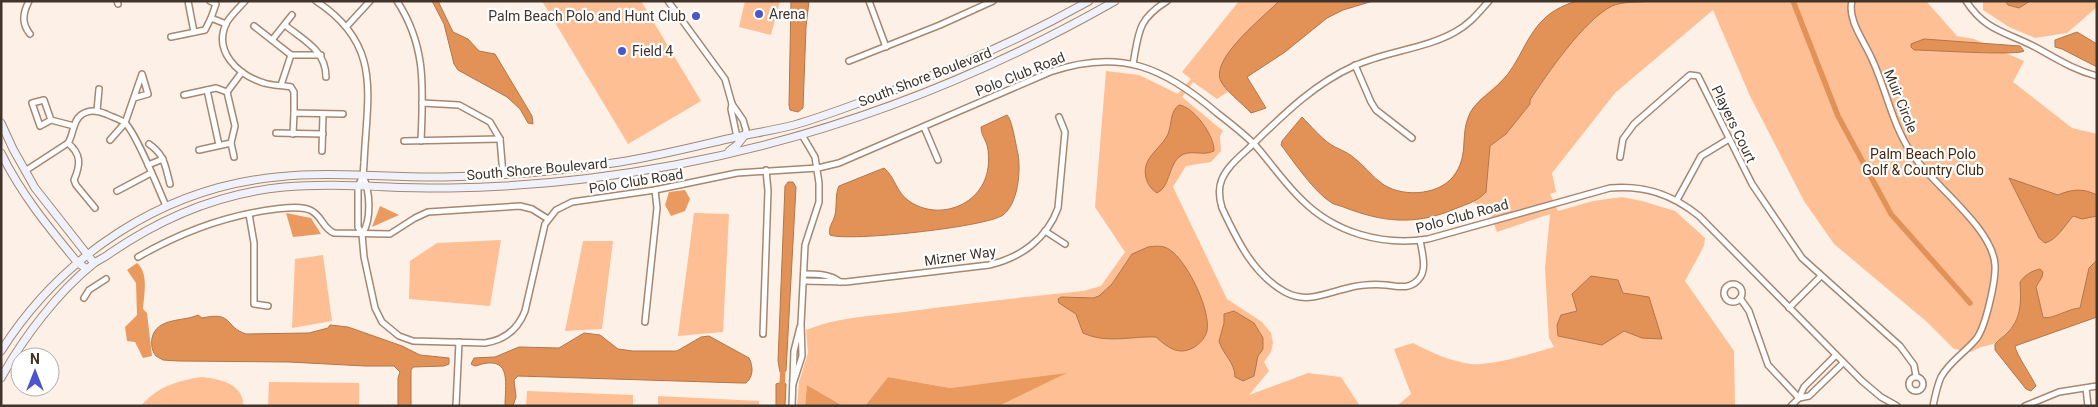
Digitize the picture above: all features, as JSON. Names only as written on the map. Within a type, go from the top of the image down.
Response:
[{"type":"street","points":[[29,1],[24,12],[24,20],[30,34]]},
{"type":"street","points":[[188,1],[194,32]]},
{"type":"street","points":[[171,37],[205,30],[216,4],[210,1]]},
{"type":"street","points":[[245,1],[226,24],[223,41],[225,53],[232,64],[242,72],[264,83],[291,88],[294,92],[293,134]]},
{"type":"street","points":[[138,256],[185,233],[229,218],[281,209],[305,208],[316,213],[330,232],[362,234],[390,234],[428,212],[520,206],[532,209],[548,219],[544,228],[525,311],[519,324],[509,334],[496,341],[485,343],[413,341],[399,336],[387,328],[375,308],[364,257],[362,234],[358,227],[358,186],[363,176],[367,74],[360,48],[347,26],[333,12],[316,1]]},
{"type":"street","points":[[347,26],[370,1]]},
{"type":"street","points":[[397,1],[409,22],[420,55],[422,70],[421,141]]},
{"type":"street","points":[[668,1],[725,79],[732,104],[743,120],[746,130],[738,145],[725,154]]},
{"type":"street","points":[[869,1],[886,47]]},
{"type":"street","points":[[849,61],[993,1]]},
{"type":"street","name":"South Shore Boulevard","points":[[1,351],[41,298],[67,271],[88,254],[111,237],[166,206],[212,189],[254,180],[296,175],[446,177],[503,175],[619,162],[669,154],[801,122],[937,75],[1033,31],[1089,1]]},
{"type":"street","name":"South Shore Boulevard","points":[[1,378],[37,323],[94,263],[156,225],[219,200],[281,188],[368,186],[451,188],[548,182],[625,173],[725,154],[802,135],[957,80],[1041,41],[1115,1]]},
{"type":"street","points":[[1133,64],[1142,24],[1152,11],[1166,1]]},
{"type":"street","points":[[1420,240],[1423,272],[1420,278],[1411,286],[1364,285],[1312,298],[1300,298],[1286,293],[1255,269],[1220,202],[1220,185],[1225,174],[1253,144],[1295,103],[1327,80],[1355,65],[1382,54],[1455,32],[1471,21],[1489,1]]},
{"type":"street","name":"Muir Circle","points":[[1852,1],[1850,11],[1874,62],[1882,88],[1908,148],[1918,163],[1978,228],[1990,246],[1995,259],[1995,274],[1984,324],[1977,338],[1945,371],[1938,385],[1933,406]]},
{"type":"street","points":[[1966,1],[1980,18],[1999,32],[2038,48],[2071,68],[2097,76]]},
{"type":"street","points":[[272,40],[292,15]]},
{"type":"street","points":[[211,18],[226,24]]},
{"type":"street","points":[[284,25],[321,55],[326,66],[326,77]]},
{"type":"street","points":[[254,26],[291,55],[321,55]]},
{"type":"street","points":[[281,85],[291,55]]},
{"type":"street","name":"Polo Club Road","points":[[548,219],[560,207],[572,202],[655,190],[738,173],[818,168],[839,162],[1065,67],[1104,61],[1133,64],[1156,71],[1183,85],[1253,144],[1301,200],[1328,221],[1370,238],[1400,241],[1420,240],[1610,188],[1636,187],[1648,189],[1677,200],[1698,216],[1869,388],[1897,406]]},
{"type":"street","points":[[1355,65],[1376,110],[1412,138]]},
{"type":"street","points":[[227,92],[242,72]]},
{"type":"street","name":"Players Court","points":[[1620,157],[1624,139],[1634,124],[1690,75],[1700,79],[1752,184],[1802,258],[1900,346],[1914,365],[1916,376]]},
{"type":"street","points":[[97,111],[99,88]]},
{"type":"street","points":[[184,95],[216,88],[227,92]]},
{"type":"street","points":[[207,90],[219,145]]},
{"type":"street","points":[[227,92],[235,126],[230,143],[234,157]]},
{"type":"street","points":[[110,140],[125,123],[134,98]]},
{"type":"street","points":[[51,120],[44,100],[32,103],[40,126],[51,120],[74,126]]},
{"type":"street","points":[[422,103],[459,105],[490,122],[500,138],[503,175]]},
{"type":"street","points":[[732,104],[731,109],[741,137],[759,146]]},
{"type":"street","points":[[25,172],[68,143],[74,126],[82,114],[89,111],[97,111],[125,123],[148,165],[166,206]]},
{"type":"street","points":[[294,113],[343,114]]},
{"type":"street","points":[[322,150],[324,114]]},
{"type":"street","name":"Mizner Way","points":[[804,281],[840,282],[1000,263],[1025,252],[1045,231],[1055,217],[1060,198],[1065,132],[1059,117]]},
{"type":"street","points":[[1,123],[25,172],[44,200],[94,263]]},
{"type":"street","points":[[924,127],[938,160]]},
{"type":"street","points":[[276,134],[323,134]]},
{"type":"street","points":[[793,384],[802,356],[801,324],[806,242],[819,206],[818,168],[815,157],[802,135]]},
{"type":"street","points":[[404,141],[500,138]]},
{"type":"street","points":[[1677,200],[1702,156],[1729,139]]},
{"type":"street","points":[[68,143],[76,150],[79,158],[80,166],[74,180],[76,185],[95,208]]},
{"type":"street","points":[[199,150],[230,143]]},
{"type":"street","points":[[149,144],[159,151],[170,184]]},
{"type":"street","points":[[1,153],[25,196],[78,263],[87,269]]},
{"type":"street","points":[[148,165],[163,159]]},
{"type":"street","points":[[763,334],[768,191],[766,170]]},
{"type":"street","points":[[117,191],[151,173]]},
{"type":"street","points":[[362,234],[367,227],[368,186],[363,176]]},
{"type":"street","points":[[645,322],[656,208],[655,190]]},
{"type":"street","points":[[249,214],[254,243],[254,304],[268,306]]},
{"type":"street","points":[[1045,231],[1066,244]]},
{"type":"street","name":"Mizner Way","points":[[804,274],[826,275],[834,277],[840,282]]},
{"type":"street","points":[[1789,308],[1821,276]]},
{"type":"street","points":[[84,298],[89,290],[106,279]]},
{"type":"street","points":[[1740,298],[1749,311],[1768,364],[1799,398]]},
{"type":"street","points":[[792,406],[794,351],[801,324]]},
{"type":"street","points":[[456,406],[459,342]]},
{"type":"street","points":[[1791,406],[1799,398],[1804,387],[1836,355]]},
{"type":"street","points":[[1799,398],[1808,396],[1844,363]]},
{"type":"street","points":[[2025,406],[2058,392],[2097,386]]},
{"type":"street","points":[[2086,388],[2088,406]]},
{"type":"green space","name":"Field 4","points":[[542,1],[641,1],[701,101],[628,144]]},
{"type":"green space","name":"Arena","points":[[745,1],[780,1],[771,35],[739,27]]},
{"type":"green space","points":[[1239,1],[1373,1],[1343,10],[1327,18],[1285,52],[1247,77],[1266,108],[1251,113],[1229,91],[1217,99],[1193,82],[1182,97],[1223,131],[1220,136],[1221,151],[1211,162],[1186,166],[1173,187],[1227,299],[1262,322],[1271,333],[1273,343],[1271,352],[1264,362],[1269,371],[1249,395],[1308,373],[1341,377],[1360,406],[999,406],[1065,374],[950,388],[888,377],[865,406],[843,406],[807,385],[805,406],[797,406],[799,382],[808,353],[806,330],[830,322],[854,318],[1083,291],[1101,286],[1125,252],[1095,207],[1106,71],[1139,75],[1178,94],[1191,79],[1182,72]]},
{"type":"green space","name":"Palm Beach Polo Golf & Country Club","points":[[1576,1],[1926,1],[1957,36],[1974,39],[2024,61],[2013,82],[2072,128],[2097,134],[2097,260],[2094,263],[2080,308],[2046,318],[2043,317],[2036,287],[2042,277],[2020,287],[2021,301],[2018,315],[2012,327],[1996,342],[1971,352],[1954,349],[1927,322],[1834,244],[1804,201],[1750,96],[1713,10],[1615,93],[1552,173],[1556,192],[1550,194],[1558,211],[1593,201],[1622,197],[1642,201],[1675,211],[1705,238],[1704,246],[1685,281],[1734,351],[1735,406],[1397,406],[1411,394],[1394,349],[1413,343],[1448,359],[1463,363],[1480,364],[1513,358],[1554,347],[1549,338],[1545,268],[1550,214],[1497,232],[1489,211],[1471,201],[1447,182],[1460,165],[1464,134],[1472,110],[1515,65],[1540,23],[1553,12]]},
{"type":"green space","points":[[1983,1],[2097,1],[2097,7],[2067,33],[2035,38],[2009,27],[1983,10]]},
{"type":"green space","points":[[694,213],[729,214],[723,332],[678,336]]},
{"type":"green space","points":[[501,240],[490,306],[409,299],[410,261],[437,243]]},
{"type":"green space","points":[[583,241],[613,241],[602,329],[565,331]]},
{"type":"green space","points":[[323,255],[332,321],[292,328],[295,259]]},
{"type":"green space","points":[[202,377],[230,384],[240,392],[243,406],[141,406],[161,389],[185,380]]},
{"type":"green space","points":[[269,382],[359,383],[359,406],[268,406]]},
{"type":"green space","points":[[527,391],[633,395],[633,406],[526,406]]},
{"type":"green space","points":[[658,396],[759,401],[759,406],[658,406]]},
{"type":"shaded area","points":[[432,1],[438,1],[453,32],[468,39],[479,51],[495,54],[532,116],[533,124],[528,123],[520,109],[507,97],[458,70],[454,64],[444,24]]},
{"type":"shaded area","points":[[791,1],[809,1],[806,27],[803,108],[798,112],[790,110],[789,105]]},
{"type":"shaded area","points":[[1279,1],[1373,1],[1343,10],[1327,18],[1285,52],[1247,77],[1266,108],[1251,113],[1222,83],[1220,70],[1224,59],[1232,48]]},
{"type":"shaded area","points":[[1576,1],[1650,1],[1616,4],[1601,13],[1578,35],[1546,76],[1530,100],[1530,104],[1506,134],[1490,146],[1486,192],[1474,201],[1450,211],[1411,220],[1385,219],[1360,213],[1333,204],[1318,192],[1281,145],[1282,141],[1302,117],[1326,141],[1350,155],[1384,185],[1402,192],[1412,193],[1433,190],[1442,186],[1450,180],[1460,166],[1466,125],[1470,112],[1508,74],[1539,24],[1553,12]]},
{"type":"shaded area","points":[[2005,1],[2030,1],[2019,8],[2008,5]]},
{"type":"shaded area","points":[[2077,32],[2097,44],[2097,67],[2055,47],[2055,40]]},
{"type":"shaded area","points":[[1924,39],[2020,46],[2024,51],[2006,53],[1914,50],[1911,47],[1911,44]]},
{"type":"shaded area","points":[[1179,105],[1191,110],[1202,123],[1211,138],[1214,151],[1210,153],[1183,154],[1175,161],[1167,182],[1157,193],[1147,181],[1146,166],[1168,134],[1174,111]]},
{"type":"shaded area","points":[[1007,115],[1011,122],[1018,154],[1019,178],[1012,203],[1003,215],[992,220],[972,224],[917,232],[862,237],[830,235],[839,186],[884,168],[905,197],[921,207],[933,210],[946,210],[969,200],[978,192],[988,168],[988,148],[981,127]]},
{"type":"shaded area","points":[[2009,178],[2058,195],[2078,190],[2097,195],[2097,216],[2082,219],[2073,216],[2057,236],[2045,243],[2039,238]]},
{"type":"shaded area","points":[[788,182],[793,182],[796,187],[786,371],[780,372],[778,361],[785,186]]},
{"type":"shaded area","points":[[685,190],[690,199],[685,211],[671,216],[665,205],[669,192]]},
{"type":"shaded area","points":[[380,206],[399,215],[372,227]]},
{"type":"shaded area","points":[[286,213],[311,218],[321,234],[293,237]]},
{"type":"shaded area","points":[[1148,247],[1165,247],[1177,256],[1184,264],[1202,299],[1207,331],[1196,346],[1185,351],[1174,350],[1156,337],[1110,339],[1083,333],[1076,314],[1059,303],[1058,299],[1061,297],[1093,298],[1099,296],[1112,284],[1132,254]]},
{"type":"shaded area","points":[[2097,260],[2097,317],[2015,346],[2036,386],[2031,391],[2026,389],[1995,350],[1995,344],[2009,331],[2016,320],[2020,302],[2020,282],[2026,275],[2034,271],[2040,269],[2043,272],[2036,287],[2043,317],[2050,317],[2080,308],[2089,268]]},
{"type":"shaded area","points":[[137,263],[141,267],[144,278],[143,309],[147,313],[152,356],[143,358],[135,342],[127,341],[125,327],[137,315],[136,283],[127,270]]},
{"type":"shaded area","points":[[1591,276],[1618,280],[1623,293],[1649,297],[1662,339],[1642,338],[1624,331],[1602,345],[1558,336],[1557,325],[1561,315],[1577,311],[1572,294]]},
{"type":"shaded area","points":[[1234,311],[1254,323],[1263,338],[1263,349],[1258,356],[1254,376],[1243,381],[1235,377],[1233,367],[1219,341],[1224,323],[1224,314]]},
{"type":"shaded area","points":[[198,315],[202,318],[212,316],[224,318],[234,328],[246,334],[309,333],[328,328],[330,325],[348,327],[402,346],[420,355],[449,358],[449,364],[444,366],[413,367],[411,370],[411,406],[398,406],[398,378],[400,372],[394,366],[289,362],[178,361],[163,360],[156,356],[153,350],[152,338],[159,327],[171,321]]},
{"type":"shaded area","points":[[584,333],[600,335],[618,349],[633,351],[677,351],[701,337],[709,336],[749,358],[752,374],[746,383],[518,376],[514,380],[516,397],[513,406],[505,406],[506,382],[502,369],[492,363],[476,366],[471,364],[474,358],[495,357],[519,347],[559,348]]},
{"type":"shaded area","points":[[1067,373],[999,406],[865,406],[888,377],[950,388]]},
{"type":"shaded area","points":[[783,382],[786,384],[785,406],[776,406],[776,384]]},
{"type":"shaded area","points":[[807,385],[843,406],[805,406]]},
{"type":"waterway","points":[[1793,1],[1838,116],[1891,214],[1970,303]]},
{"type":"waterway","points":[[782,389],[783,365]]},
{"type":"place","name":"Arena","points":[[759,14]]},
{"type":"place","name":"Palm Beach Polo and Hunt Club","points":[[696,16]]},
{"type":"place","name":"Field 4","points":[[622,51]]}]
